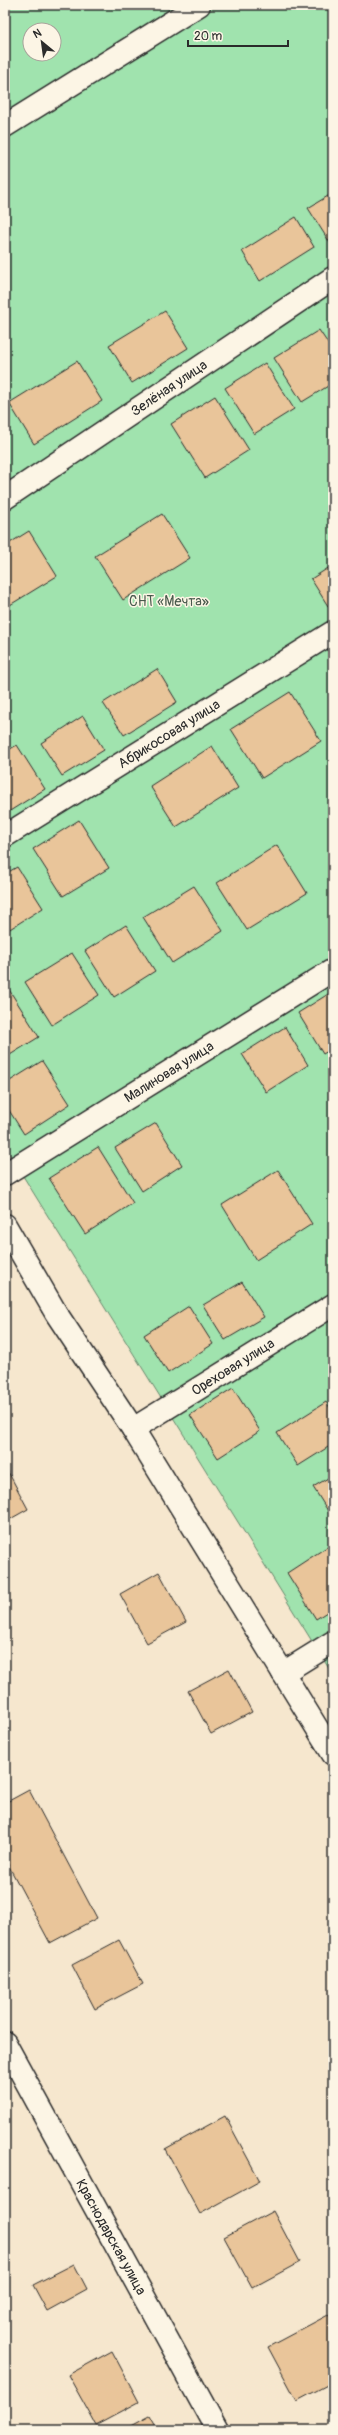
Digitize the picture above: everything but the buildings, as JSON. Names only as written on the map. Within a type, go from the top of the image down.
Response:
[{"type":"street","points":[[5,126],[199,5]]},
{"type":"street","name":"Зелёная улица","points":[[5,498],[333,278]]},
{"type":"street","name":"Абрикосовая улица","points":[[5,836],[333,632]]},
{"type":"street","name":"Малиновая улица","points":[[5,1174],[333,970]]},
{"type":"street","points":[[5,1225],[56,1313],[133,1429],[333,1754]]},
{"type":"street","name":"Ореховая улица","points":[[133,1429],[333,1305]]},
{"type":"street","points":[[283,1673],[333,1642]]},
{"type":"street","name":"Краснодарская улица","points":[[5,2043],[217,2430]]},
{"type":"green space","name":"СНТ «Мечта»","points":[[5,5],[333,5],[333,1675],[5,1147]]}]
